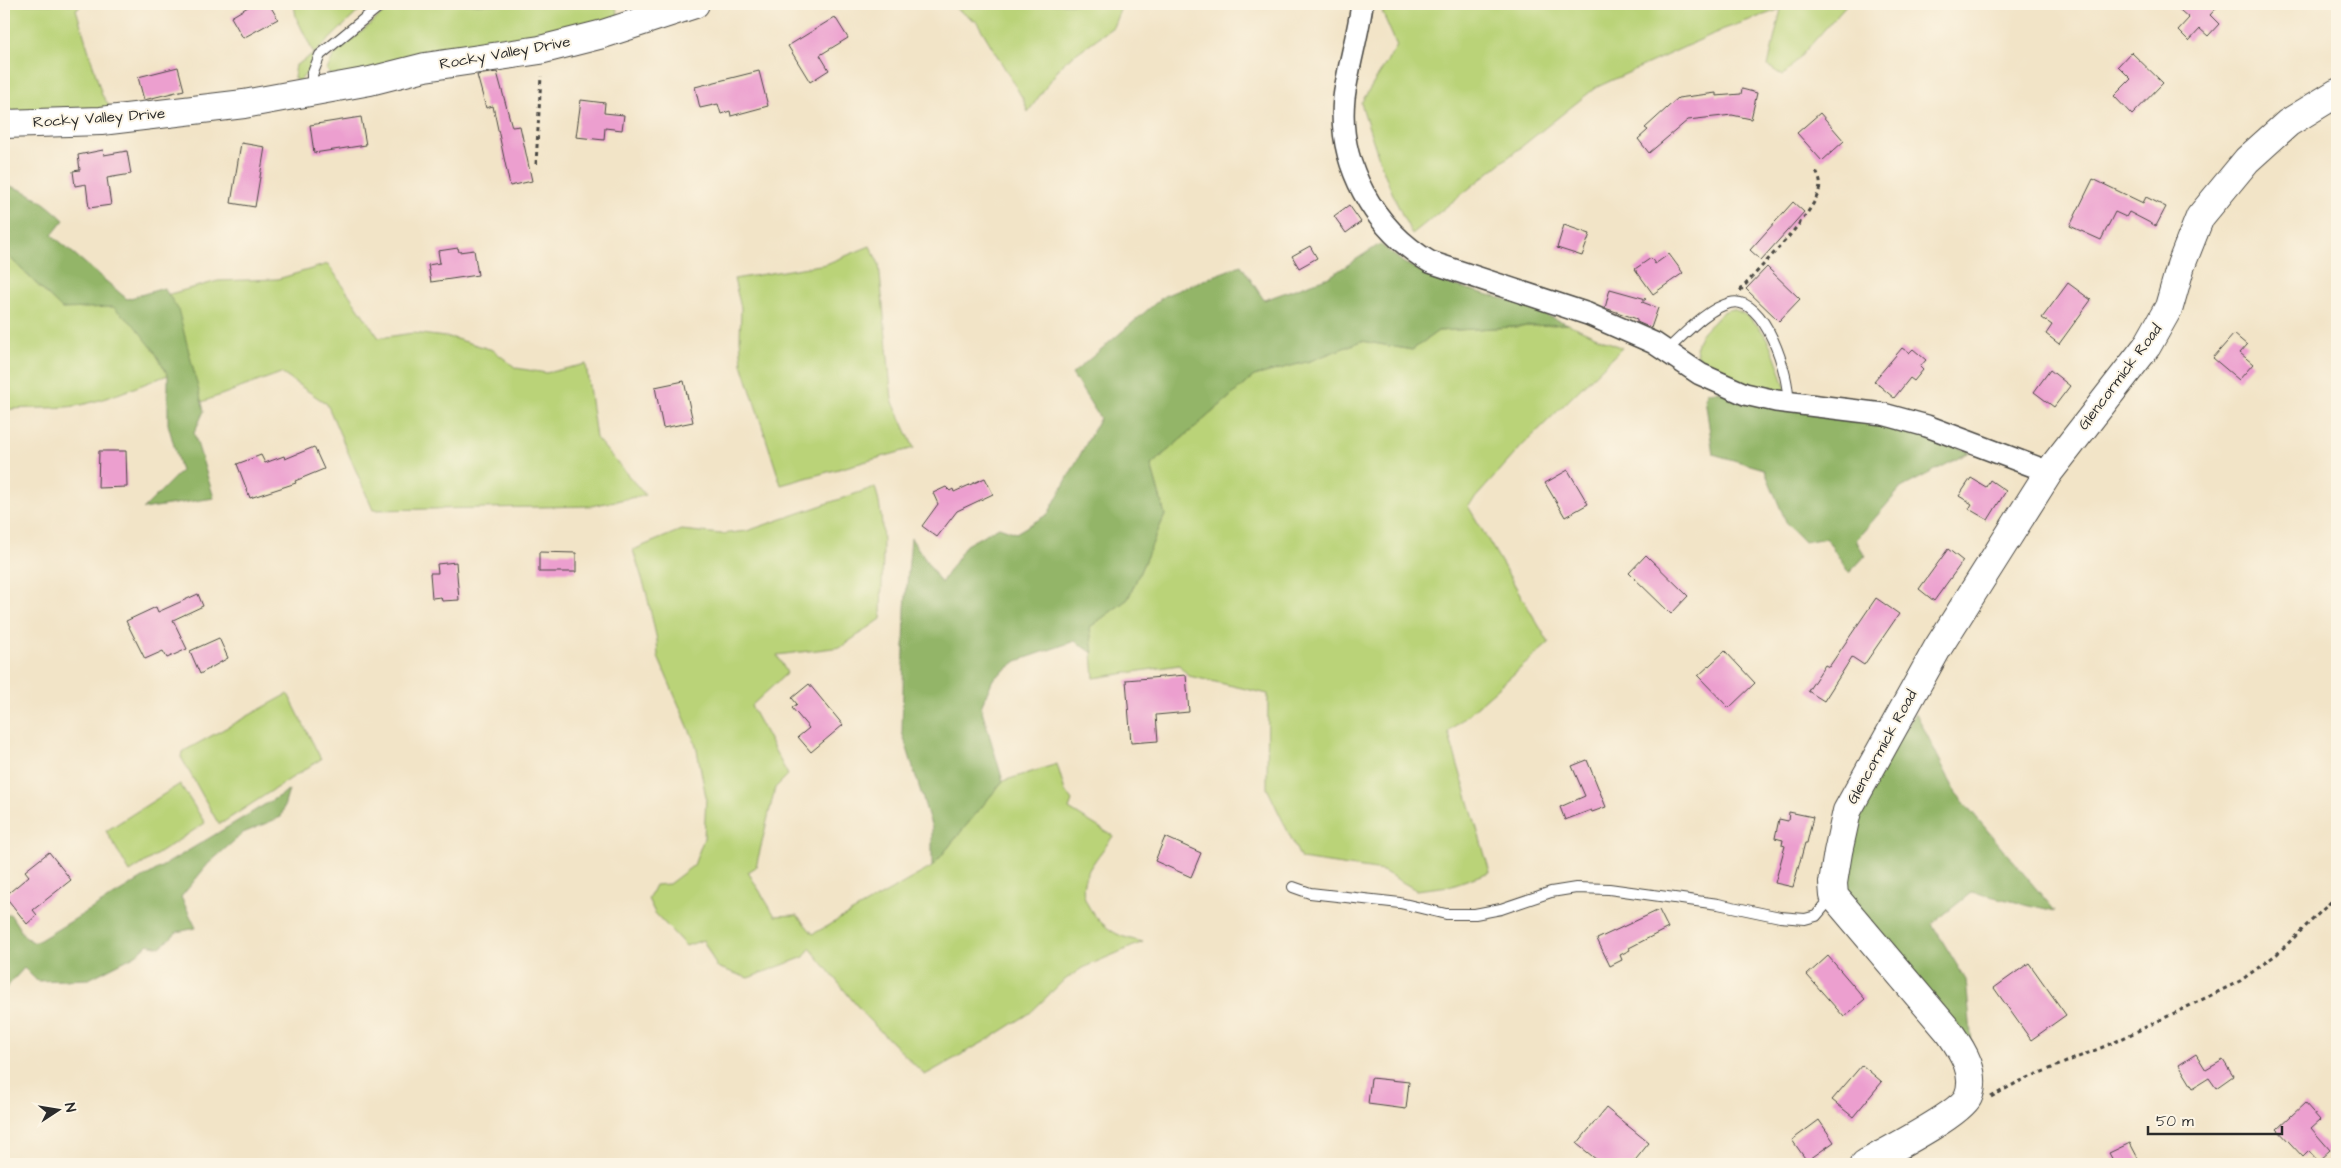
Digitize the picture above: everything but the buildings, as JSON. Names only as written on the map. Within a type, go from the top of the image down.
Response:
[{"type":"street","name":"Rocky Valley Drive","points":[[4,124],[101,121],[244,104],[425,68],[540,50],[602,34],[695,4]]},
{"type":"street","points":[[1362,4],[1344,98],[1343,133],[1352,169],[1368,200],[1388,229],[1408,249],[1430,262],[1588,314],[1654,343],[1700,374],[1745,394],[1788,402],[1883,414],[2055,464]]},
{"type":"street","name":"Glencormick Road","points":[[1834,896],[1833,883],[1838,852],[1847,811],[1856,792],[1937,649],[2055,464],[2148,346],[2161,325],[2169,307],[2181,265],[2200,217],[2247,160],[2260,148],[2288,123],[2337,93]]},
{"type":"street","points":[[1834,896],[1950,1032],[1965,1054],[1971,1074],[1968,1097],[1947,1117],[1865,1164]]},
{"type":"lane","points":[[312,92],[312,75],[320,55],[382,4]]},
{"type":"lane","points":[[1666,351],[1706,316],[1729,303],[1739,302],[1748,306],[1763,323],[1774,341],[1789,392],[1788,402]]},
{"type":"lane","points":[[1293,887],[1310,893],[1400,903],[1446,914],[1475,914],[1501,909],[1552,892],[1576,888],[1626,891],[1718,904],[1780,917],[1805,919],[1816,916],[1834,896]]},
{"type":"path","points":[[536,164],[541,76]]},
{"type":"path","points":[[1739,302],[1740,292],[1746,284],[1809,211],[1819,192],[1821,183],[1816,171]]},
{"type":"path","points":[[1990,1098],[2018,1082],[2115,1042],[2240,981],[2277,954],[2337,896]]},
{"type":"green space","points":[[4,4],[84,4],[76,9],[102,95],[113,111],[4,114]]},
{"type":"green space","points":[[294,4],[363,4],[364,6],[314,54],[296,17]]},
{"type":"green space","points":[[394,4],[615,4],[619,18],[566,31],[500,41],[353,78],[332,78],[327,70],[333,56]]},
{"type":"green space","points":[[952,4],[1122,5],[1113,27],[1063,63],[1028,112],[1023,99],[977,22]]},
{"type":"green space","points":[[1382,4],[1847,4],[1783,76],[1768,66],[1781,9],[1724,29],[1595,88],[1412,234],[1389,186],[1361,103],[1397,46],[1383,14]]},
{"type":"green space","points":[[314,54],[308,71],[299,82],[294,78],[296,65]]},
{"type":"green space","points":[[4,185],[29,193],[64,220],[52,235],[127,299],[164,288],[178,309],[204,411],[194,433],[214,498],[143,509],[181,471],[168,424],[168,375],[153,349],[134,325],[113,307],[62,309],[4,252]]},
{"type":"green space","points":[[1380,244],[1404,263],[1442,282],[1511,301],[1568,324],[1438,331],[1412,350],[1362,341],[1310,361],[1254,376],[1151,465],[1165,515],[1128,599],[1090,627],[1093,653],[1075,641],[1017,661],[993,679],[981,707],[1003,781],[932,867],[932,828],[902,732],[905,608],[911,538],[941,583],[966,545],[999,527],[1016,533],[1048,514],[1100,418],[1072,374],[1164,296],[1241,265],[1264,300],[1329,277]]},
{"type":"green space","points":[[870,246],[879,264],[892,400],[914,448],[781,485],[742,364],[740,339],[741,308],[734,279],[826,264]]},
{"type":"green space","points":[[4,252],[62,309],[166,295],[218,281],[278,279],[328,264],[379,338],[413,333],[453,338],[493,350],[516,368],[546,373],[586,364],[596,438],[645,495],[591,506],[373,510],[327,404],[281,373],[180,410],[168,375],[103,399],[76,406],[4,410]]},
{"type":"green space","points":[[1733,309],[1755,323],[1763,333],[1775,355],[1787,393],[1774,394],[1708,369],[1702,362],[1696,349],[1699,338],[1719,315],[1726,310]]},
{"type":"green space","points":[[1568,324],[1622,348],[1522,446],[1468,506],[1549,643],[1448,732],[1490,872],[1449,886],[1416,890],[1383,871],[1301,859],[1267,788],[1268,694],[1189,676],[1179,665],[1094,678],[1090,627],[1128,599],[1165,515],[1151,465],[1254,376],[1309,361],[1362,341],[1412,350],[1438,331]]},
{"type":"green space","points":[[1716,391],[1881,421],[1970,452],[1901,488],[1856,540],[1865,556],[1849,573],[1826,538],[1804,542],[1787,524],[1764,469],[1713,454],[1705,398],[1708,392]]},
{"type":"green space","points":[[875,487],[883,536],[881,619],[841,647],[777,655],[787,673],[751,706],[788,775],[775,788],[756,867],[748,872],[775,916],[797,915],[813,934],[932,867],[1003,781],[1057,764],[1065,791],[1072,801],[1069,809],[1113,836],[1092,865],[1084,882],[1083,890],[1088,905],[1098,919],[1110,930],[1123,937],[1143,942],[1082,968],[1062,982],[1030,1013],[989,1039],[925,1075],[867,1018],[810,948],[804,957],[748,978],[717,967],[703,940],[686,946],[655,913],[648,899],[655,885],[669,884],[694,865],[704,838],[706,797],[696,745],[658,657],[657,640],[646,591],[633,550],[681,530],[721,534],[747,531]]},
{"type":"green space","points":[[288,694],[321,759],[222,823],[218,823],[181,757],[182,752]]},
{"type":"green space","points":[[1916,713],[1956,793],[2055,911],[1972,892],[1932,924],[1966,980],[1972,1044],[1856,910],[1848,890],[1845,868],[1853,835],[1871,782]]},
{"type":"green space","points":[[180,784],[205,823],[130,872],[106,831]]},
{"type":"green space","points":[[289,790],[281,817],[243,833],[208,864],[181,897],[196,928],[177,932],[160,947],[148,944],[136,955],[89,979],[37,981],[24,968],[4,990],[4,917],[10,914],[25,937],[35,943]]}]
